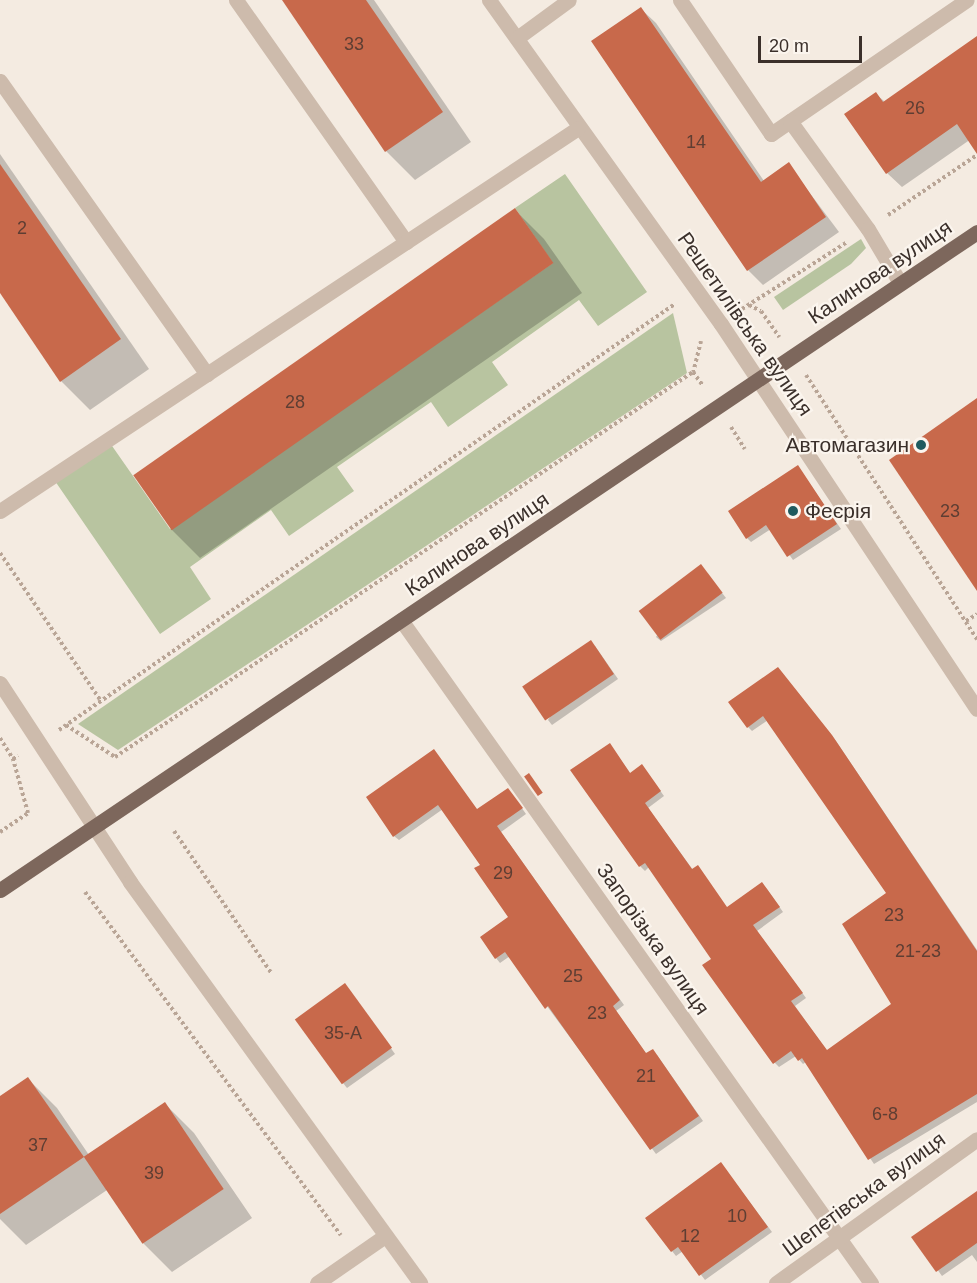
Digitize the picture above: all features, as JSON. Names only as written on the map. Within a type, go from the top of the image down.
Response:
[{"type":"main road","name":"Калинова вулиця","points":[[0,890],[977,232]]},
{"type":"street","points":[[236,0],[406,242]]},
{"type":"street","name":"Решетилівська вулиця","points":[[489,0],[578,128],[760,380],[977,709]]},
{"type":"street","points":[[517,38],[569,0]]},
{"type":"street","points":[[680,0],[771,134],[966,0]]},
{"type":"street","points":[[0,81],[207,374]]},
{"type":"street","points":[[790,121],[868,229],[900,283]]},
{"type":"street","points":[[0,511],[578,128]]},
{"type":"street","name":"Запорізька вулиця","points":[[401,620],[871,1283]]},
{"type":"street","points":[[0,683],[93,827],[420,1283]]},
{"type":"street","name":"Шепетівська вулиця","points":[[776,1283],[977,1139]]},
{"type":"street","points":[[317,1283],[385,1236]]},
{"type":"path","points":[[14,759],[678,302]]},
{"type":"path","points":[[66,725],[115,756],[693,372]]},
{"type":"path","points":[[819,394],[977,639]]},
{"type":"path","points":[[0,553],[101,701]]},
{"type":"path","points":[[966,621],[977,614]]},
{"type":"path","points":[[0,738],[14,759],[28,813],[0,832]]},
{"type":"path","points":[[174,831],[272,974]]},
{"type":"path","points":[[85,892],[356,1256]]},
{"type":"green space","points":[[565,174],[647,292],[598,326],[579,300],[492,362],[508,385],[448,427],[431,402],[337,467],[354,491],[289,536],[271,510],[190,567],[211,599],[160,634],[55,481],[110,443],[170,529],[553,263],[515,208]]},
{"type":"green space","points":[[861,239],[866,248],[851,264],[783,310],[774,297]]},
{"type":"green space","points":[[673,313],[687,373],[118,750],[78,724]]},
{"type":"building","points":[[282,0],[366,0],[443,112],[385,152]]},
{"type":"building","points":[[641,7],[761,182],[789,162],[826,217],[747,271],[591,41]]},
{"type":"building","points":[[977,36],[977,154],[957,124],[886,174],[844,114],[876,92],[883,102]]},
{"type":"building","points":[[0,164],[121,339],[60,382],[0,293]]},
{"type":"building","points":[[515,208],[553,263],[172,530],[133,475]]},
{"type":"building","points":[[977,398],[977,591],[889,460]]},
{"type":"building","name":"Феєрія","points":[[798,465],[837,524],[787,557],[766,525],[746,539],[728,511]]},
{"type":"building","points":[[701,564],[723,593],[660,640],[639,611]]},
{"type":"building","points":[[591,640],[614,674],[545,720],[522,686]]},
{"type":"building","points":[[778,667],[832,735],[977,951],[977,1094],[868,1160],[802,1058],[798,1061],[791,1051],[773,1064],[702,965],[711,959],[645,863],[639,867],[570,770],[610,743],[630,773],[642,764],[661,791],[645,803],[692,869],[698,865],[727,907],[762,882],[780,907],[753,925],[803,993],[791,1001],[827,1050],[891,1004],[842,924],[886,893],[763,716],[747,728],[728,702]]},
{"type":"building","points":[[434,749],[477,809],[508,788],[523,808],[497,826],[620,1000],[613,1006],[646,1053],[653,1049],[699,1116],[650,1150],[548,1006],[545,1009],[505,952],[495,959],[480,937],[508,917],[474,868],[480,865],[438,805],[393,837],[366,797]]},
{"type":"building","points":[[529,773],[543,793],[538,796],[524,776]]},
{"type":"building","points":[[345,983],[392,1048],[342,1084],[295,1019]]},
{"type":"building","points":[[28,1077],[84,1157],[0,1214],[0,1096]]},
{"type":"building","points":[[165,1102],[224,1189],[142,1244],[84,1157]]},
{"type":"building","points":[[721,1162],[768,1227],[699,1276],[678,1247],[671,1252],[645,1218]]},
{"type":"building","points":[[977,1191],[977,1243],[936,1272],[911,1237]]},
{"type":"place","name":"Автомагазин","points":[[921,445]]},
{"type":"place","name":"Феєрія","points":[[793,511]]}]
